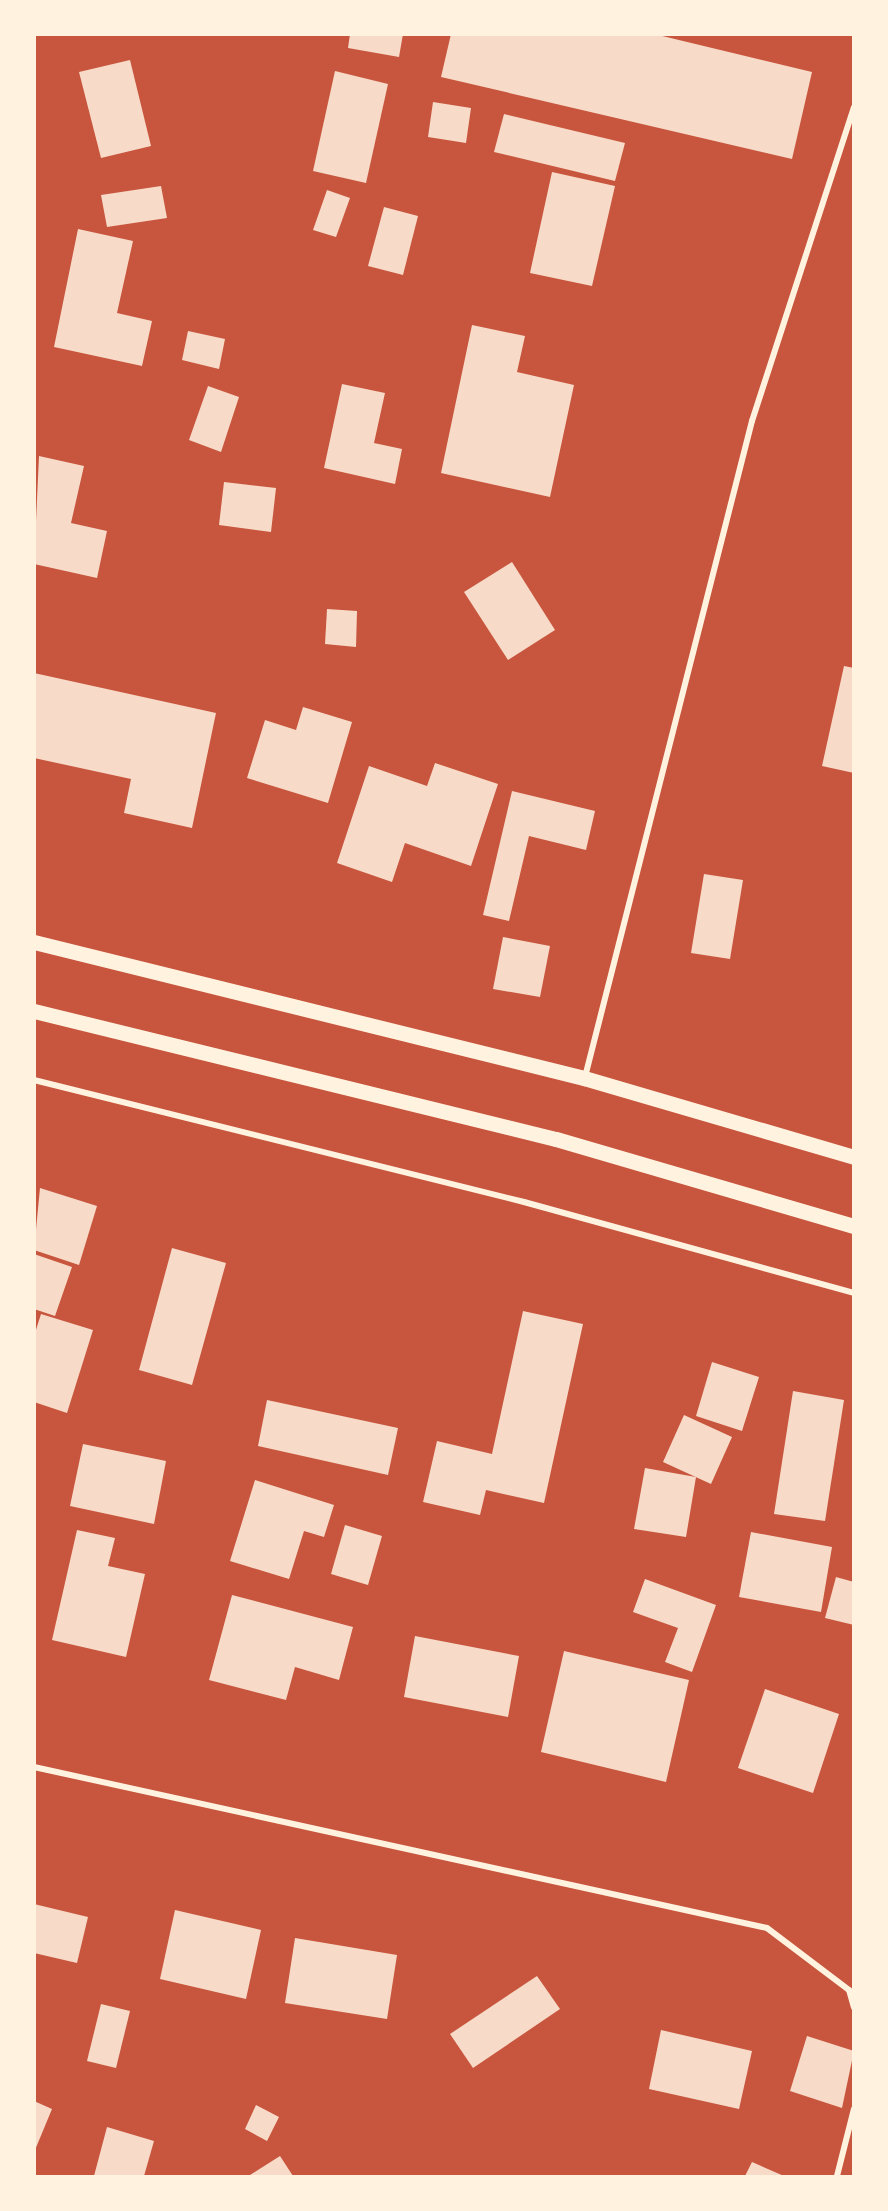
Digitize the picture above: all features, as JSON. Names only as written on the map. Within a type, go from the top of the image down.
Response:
[{"type":"main road","points":[[34,942],[584,1078],[854,1157]]},
{"type":"main road","points":[[34,1011],[555,1139],[854,1226]]},
{"type":"street","points":[[584,1078],[752,421],[854,107]]},
{"type":"street","points":[[34,1080],[524,1202],[854,1293]]},
{"type":"street","points":[[34,1767],[767,1928],[849,1989],[854,2007]]},
{"type":"street","points":[[837,2176],[854,2109]]},
{"type":"building","points":[[350,34],[403,34],[399,57],[348,48]]},
{"type":"building","points":[[451,34],[654,34],[812,72],[792,159],[441,77]]},
{"type":"building","points":[[130,60],[151,146],[101,158],[79,72]]},
{"type":"building","points":[[335,71],[388,84],[366,183],[313,171]]},
{"type":"building","points":[[433,102],[471,108],[466,143],[428,137]]},
{"type":"building","points":[[504,114],[625,143],[615,181],[494,152]]},
{"type":"building","points":[[552,172],[615,186],[592,286],[530,273]]},
{"type":"building","points":[[161,186],[167,218],[107,227],[101,195]]},
{"type":"building","points":[[327,190],[350,198],[336,237],[313,230]]},
{"type":"building","points":[[384,207],[418,216],[403,275],[368,266]]},
{"type":"building","points":[[78,229],[133,241],[117,313],[152,321],[142,366],[54,347]]},
{"type":"building","points":[[472,325],[525,336],[517,372],[574,385],[550,497],[441,473]]},
{"type":"building","points":[[188,331],[225,339],[219,369],[182,360]]},
{"type":"building","points":[[342,384],[385,393],[374,443],[402,449],[395,484],[324,468]]},
{"type":"building","points":[[208,386],[239,397],[221,452],[189,440]]},
{"type":"building","points":[[39,456],[84,466],[71,523],[107,531],[97,578],[34,564]]},
{"type":"building","points":[[224,482],[276,488],[271,532],[219,525]]},
{"type":"building","points":[[512,562],[555,630],[508,660],[464,592]]},
{"type":"building","points":[[327,609],[357,611],[356,647],[325,644]]},
{"type":"building","points":[[844,666],[854,668],[854,773],[822,766]]},
{"type":"building","points":[[34,673],[216,713],[192,828],[124,813],[131,779],[34,758]]},
{"type":"building","points":[[303,707],[352,722],[328,803],[247,778],[265,720],[296,730]]},
{"type":"building","points":[[435,763],[498,784],[471,866],[405,843],[392,882],[337,863],[369,766],[427,786]]},
{"type":"building","points":[[512,791],[595,811],[586,850],[529,836],[509,921],[483,915]]},
{"type":"building","points":[[704,874],[743,880],[730,959],[691,953]]},
{"type":"building","points":[[503,937],[550,946],[540,997],[493,989]]},
{"type":"building","points":[[40,1188],[97,1206],[79,1265],[34,1250]]},
{"type":"building","points":[[172,1248],[226,1263],[192,1385],[139,1370]]},
{"type":"building","points":[[34,1254],[72,1267],[55,1316],[34,1309]]},
{"type":"building","points":[[523,1311],[583,1324],[544,1503],[486,1490],[480,1515],[423,1502],[437,1441],[492,1454]]},
{"type":"building","points":[[41,1314],[93,1330],[67,1413],[34,1402],[34,1336]]},
{"type":"building","points":[[712,1362],[759,1377],[742,1431],[696,1416]]},
{"type":"building","points":[[793,1391],[844,1400],[825,1521],[774,1514]]},
{"type":"building","points":[[267,1400],[398,1428],[388,1475],[258,1446]]},
{"type":"building","points":[[684,1415],[732,1437],[711,1484],[663,1462]]},
{"type":"building","points":[[83,1444],[166,1461],[154,1524],[70,1506]]},
{"type":"building","points":[[645,1468],[696,1477],[686,1537],[634,1529]]},
{"type":"building","points":[[255,1480],[334,1505],[324,1537],[304,1531],[289,1579],[230,1561]]},
{"type":"building","points":[[345,1525],[382,1536],[368,1585],[331,1574]]},
{"type":"building","points":[[77,1530],[115,1538],[108,1566],[145,1574],[126,1657],[52,1640]]},
{"type":"building","points":[[751,1532],[832,1547],[821,1612],[739,1597]]},
{"type":"building","points":[[836,1577],[854,1582],[854,1625],[825,1618]]},
{"type":"building","points":[[645,1579],[716,1605],[692,1672],[665,1662],[678,1628],[633,1612]]},
{"type":"building","points":[[232,1595],[353,1627],[339,1680],[295,1667],[286,1700],[209,1680]]},
{"type":"building","points":[[415,1636],[519,1656],[508,1717],[404,1697]]},
{"type":"building","points":[[564,1651],[689,1680],[666,1782],[541,1752]]},
{"type":"building","points":[[765,1689],[839,1714],[813,1793],[738,1768]]},
{"type":"building","points":[[34,1904],[88,1917],[77,1963],[34,1953]]},
{"type":"building","points":[[175,1910],[261,1930],[246,1999],[160,1979]]},
{"type":"building","points":[[295,1938],[397,1955],[387,2019],[285,2003]]},
{"type":"building","points":[[537,1976],[560,2009],[473,2068],[450,2034]]},
{"type":"building","points":[[101,2004],[130,2011],[116,2068],[87,2061]]},
{"type":"building","points":[[661,2030],[752,2051],[739,2109],[649,2089]]},
{"type":"building","points":[[807,2036],[854,2051],[842,2108],[790,2091]]},
{"type":"building","points":[[34,2101],[52,2109],[35,2150],[34,2150]]},
{"type":"building","points":[[256,2105],[279,2117],[267,2141],[245,2129]]},
{"type":"building","points":[[107,2127],[154,2141],[144,2176],[94,2176]]},
{"type":"building","points":[[280,2156],[293,2176],[250,2175]]},
{"type":"building","points":[[752,2162],[784,2176],[745,2176]]}]
